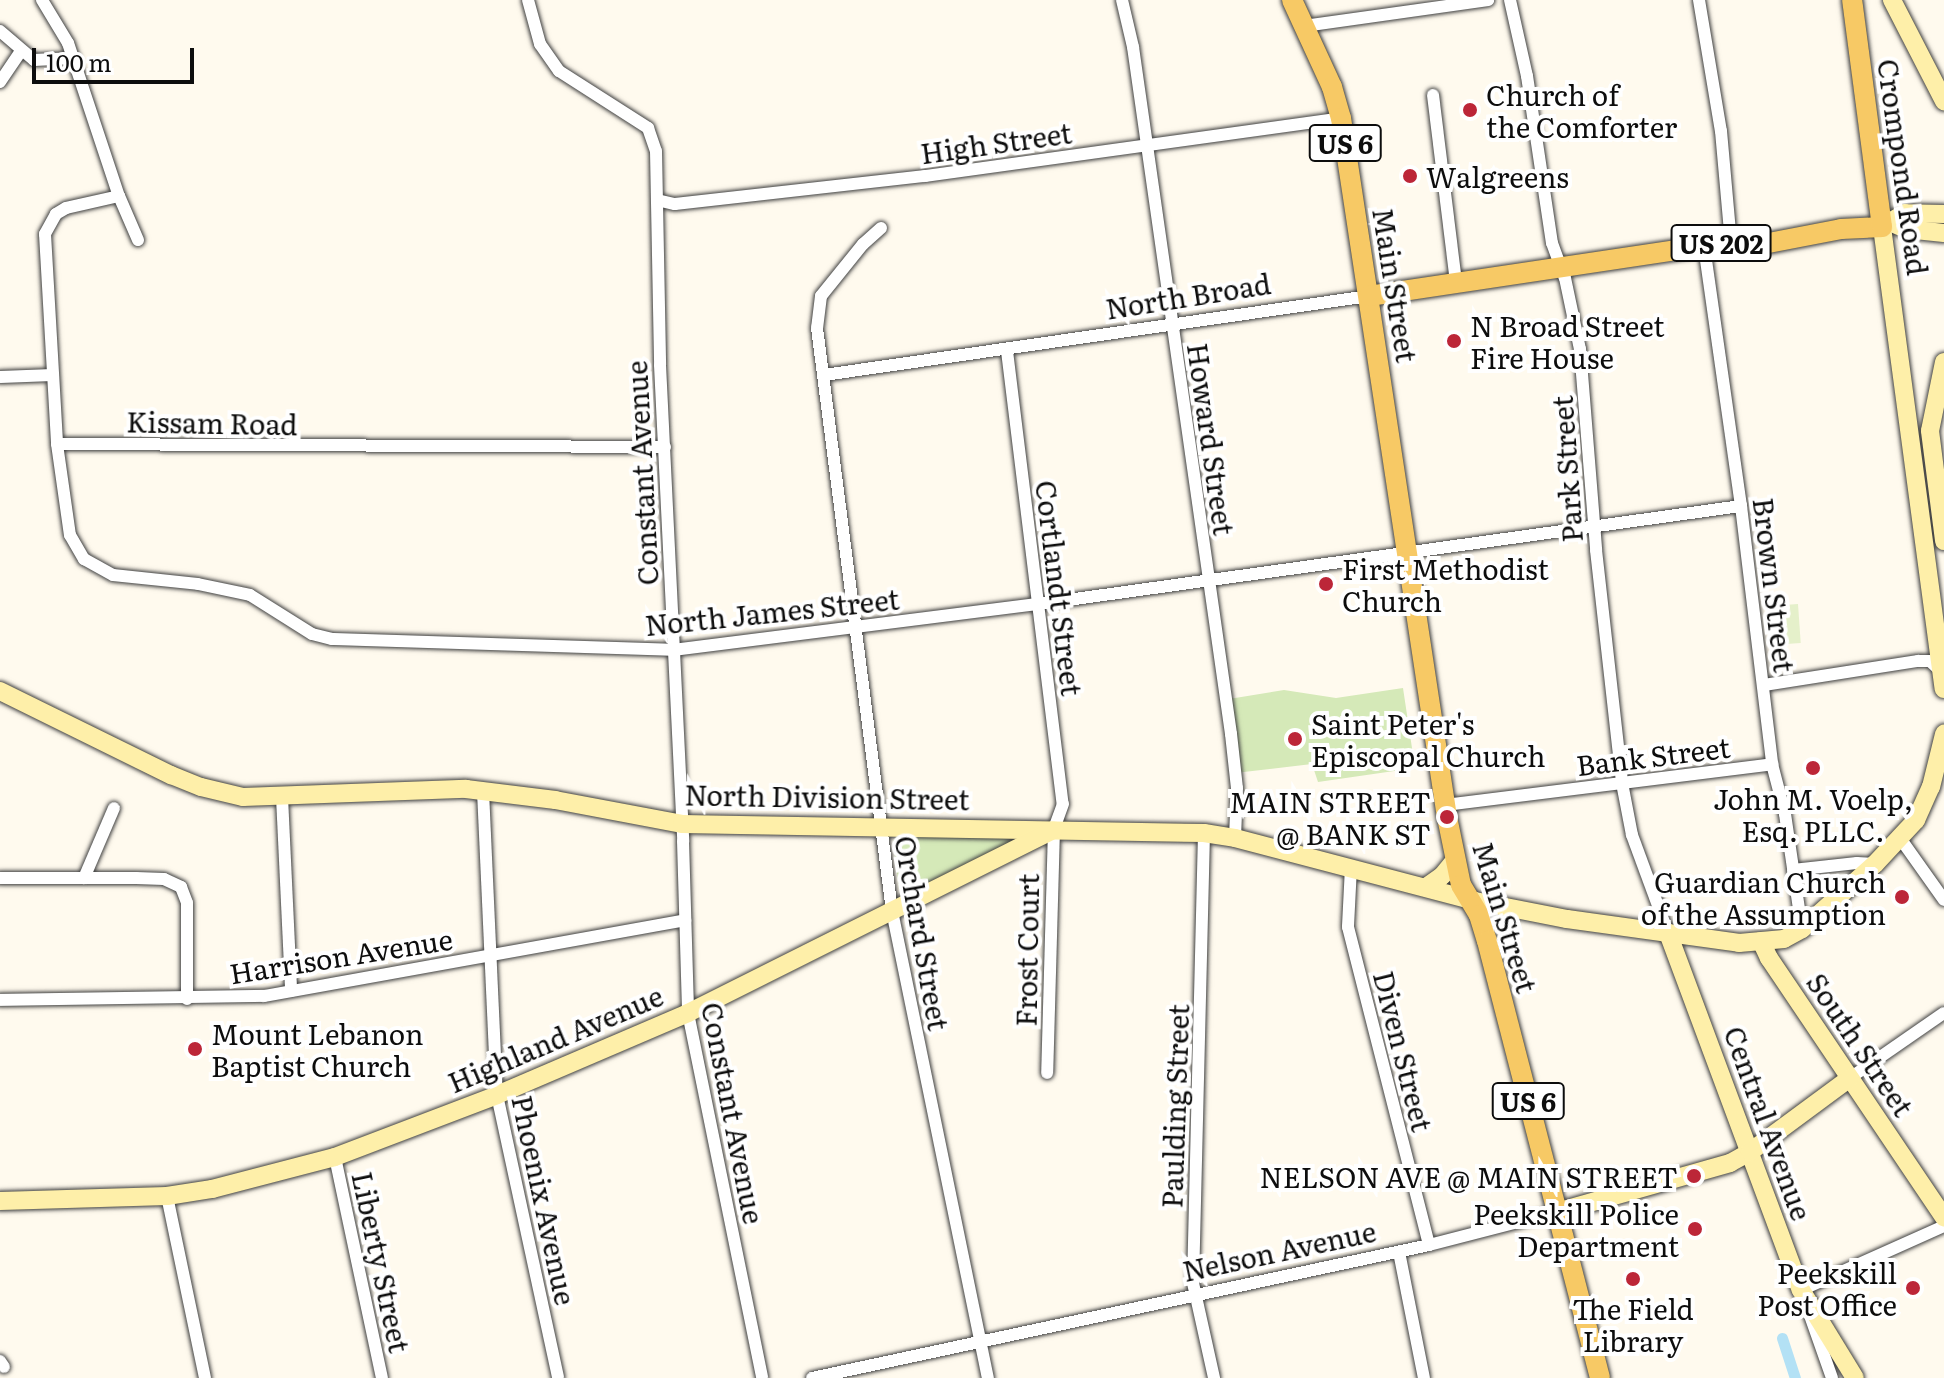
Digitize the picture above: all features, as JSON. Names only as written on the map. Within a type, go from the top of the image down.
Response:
[{"type":"main road","name":"Main Street","points":[[1292,0],[1332,87],[1341,118],[1445,805],[1461,885],[1479,915],[1487,941],[1600,1378]]},
{"type":"main road","name":"Crompond Road","points":[[1852,0],[1887,225]]},
{"type":"main road","name":"US 202","points":[[1560,268],[1731,242],[1753,246],[1841,229],[1887,225]]},
{"type":"main road","name":"North Broad","points":[[1369,296],[1560,268]]},
{"type":"street","points":[[42,0],[53,14],[74,58],[119,196],[138,240]]},
{"type":"street","name":"Constant Avenue","points":[[528,0],[540,44],[559,71],[648,128],[656,151],[688,1013],[762,1378]]},
{"type":"street","name":"Howard Street","points":[[1122,0],[1133,47],[1237,788],[1235,838]]},
{"type":"street","points":[[1304,26],[1488,0]]},
{"type":"street","name":"Park Street","points":[[1510,0],[1527,76],[1542,191],[1580,349],[1597,526],[1596,550],[1622,783],[1632,835],[1668,933]]},
{"type":"street","points":[[1699,0],[1721,131],[1731,242]]},
{"type":"street","points":[[1892,0],[1944,101]]},
{"type":"street","points":[[0,31],[21,51],[42,61],[74,58]]},
{"type":"street","points":[[0,82],[21,51]]},
{"type":"street","points":[[1433,95],[1456,282]]},
{"type":"street","name":"High Street","points":[[657,200],[675,204],[894,180],[1341,118]]},
{"type":"street","points":[[57,444],[45,234],[56,214],[66,208],[119,196]]},
{"type":"street","points":[[1887,225],[1905,213],[1944,214]]},
{"type":"street","points":[[1887,225],[1944,233]]},
{"type":"street","name":"Crompond Road","points":[[1887,225],[1944,689]]},
{"type":"street","name":"Orchard Street","points":[[881,228],[863,244],[821,296],[817,328],[892,911],[988,1378]]},
{"type":"street","name":"Brown Street","points":[[1704,246],[1741,506],[1772,764],[1785,814],[1802,929]]},
{"type":"street","name":"North Broad","points":[[824,375],[1007,351],[1369,296]]},
{"type":"street","name":"Cortlandt Street","points":[[1007,351],[1063,804],[1054,829]]},
{"type":"street","points":[[1944,362],[1933,406],[1944,541]]},
{"type":"street","points":[[0,377],[53,375]]},
{"type":"street","name":"Kissam Road","points":[[57,444],[665,447]]},
{"type":"street","name":"North James Street","points":[[57,444],[70,535],[84,559],[113,575],[198,584],[250,595],[312,634],[332,639],[673,650],[1039,604],[1741,506]]},
{"type":"street","points":[[1764,685],[1918,661],[1930,661],[1944,673]]},
{"type":"street","name":"North Division Street","points":[[0,691],[201,787],[243,797],[483,791],[682,824],[1204,833],[1235,838],[1469,899],[1567,919],[1739,943],[1784,939],[1802,929]]},
{"type":"street","points":[[1802,929],[1875,864],[1916,820],[1931,787],[1944,734]]},
{"type":"street","name":"Bank Street","points":[[1445,805],[1772,764]]},
{"type":"street","name":"Phoenix Avenue","points":[[483,791],[497,1095],[558,1378]]},
{"type":"street","points":[[282,797],[291,991]]},
{"type":"street","points":[[84,878],[114,808]]},
{"type":"street","name":"Highland Avenue","points":[[0,1201],[167,1196],[226,1185],[335,1157],[497,1095],[688,1013],[1054,829]]},
{"type":"street","name":"Frost Court","points":[[1047,1073],[1054,829]]},
{"type":"street","name":"Paulding Street","points":[[1204,833],[1196,1297],[1214,1378]]},
{"type":"street","points":[[1900,838],[1944,900]]},
{"type":"street","points":[[1426,887],[1442,876],[1456,859]]},
{"type":"street","points":[[1793,870],[1875,864]]},
{"type":"street","name":"Diven Street","points":[[1351,867],[1348,927],[1429,1245]]},
{"type":"street","points":[[0,878],[168,881],[181,887],[187,903],[187,999]]},
{"type":"street","name":"Harrison Avenue","points":[[0,1000],[187,999],[291,991],[685,920]]},
{"type":"street","name":"Central Avenue","points":[[1668,933],[1832,1378]]},
{"type":"street","name":"South Street","points":[[1761,941],[1769,958],[1944,1217]]},
{"type":"street","points":[[1850,1078],[1944,1013]]},
{"type":"street","name":"Nelson Avenue","points":[[812,1378],[1399,1252],[1694,1176],[1750,1152],[1850,1078]]},
{"type":"street","name":"Liberty Street","points":[[335,1157],[382,1378]]},
{"type":"street","points":[[167,1196],[205,1378]]},
{"type":"street","points":[[1855,1378],[1801,1290],[1944,1226]]},
{"type":"street","points":[[1399,1252],[1424,1378]]},
{"type":"green space","points":[[1798,604],[1801,643],[1783,644],[1780,605]]},
{"type":"green space","points":[[1403,688],[1415,768],[1318,782],[1312,764],[1235,773],[1229,699],[1284,690],[1336,698]]},
{"type":"green space","points":[[898,834],[1018,835],[1018,840],[904,895],[899,889],[893,841]]},
{"type":"waterway","points":[[1782,1338],[1795,1378]]},
{"type":"place","name":"Church of the Comforter","points":[[1470,110]]},
{"type":"place","name":"Walgreens","points":[[1410,176]]},
{"type":"place","name":"N Broad Street Fire House","points":[[1454,341]]},
{"type":"place","name":"First Methodist Church","points":[[1326,584]]},
{"type":"place","name":"Saint Peter's Episcopal Church","points":[[1295,739]]},
{"type":"place","name":"John M. Voelp, Esq. PLLC.","points":[[1813,768]]},
{"type":"place","name":"MAIN STREET @ BANK ST","points":[[1447,817]]},
{"type":"place","name":"Guardian Church of the Assumption","points":[[1902,897]]},
{"type":"place","name":"Mount Lebanon Baptist Church","points":[[195,1049]]},
{"type":"place","name":"NELSON AVE @ MAIN STREET","points":[[1694,1176]]},
{"type":"place","name":"Peekskill Police Department","points":[[1695,1229]]},
{"type":"place","name":"The Field Library","points":[[1633,1279]]},
{"type":"place","name":"Peekskill Post Office","points":[[1913,1288]]}]
